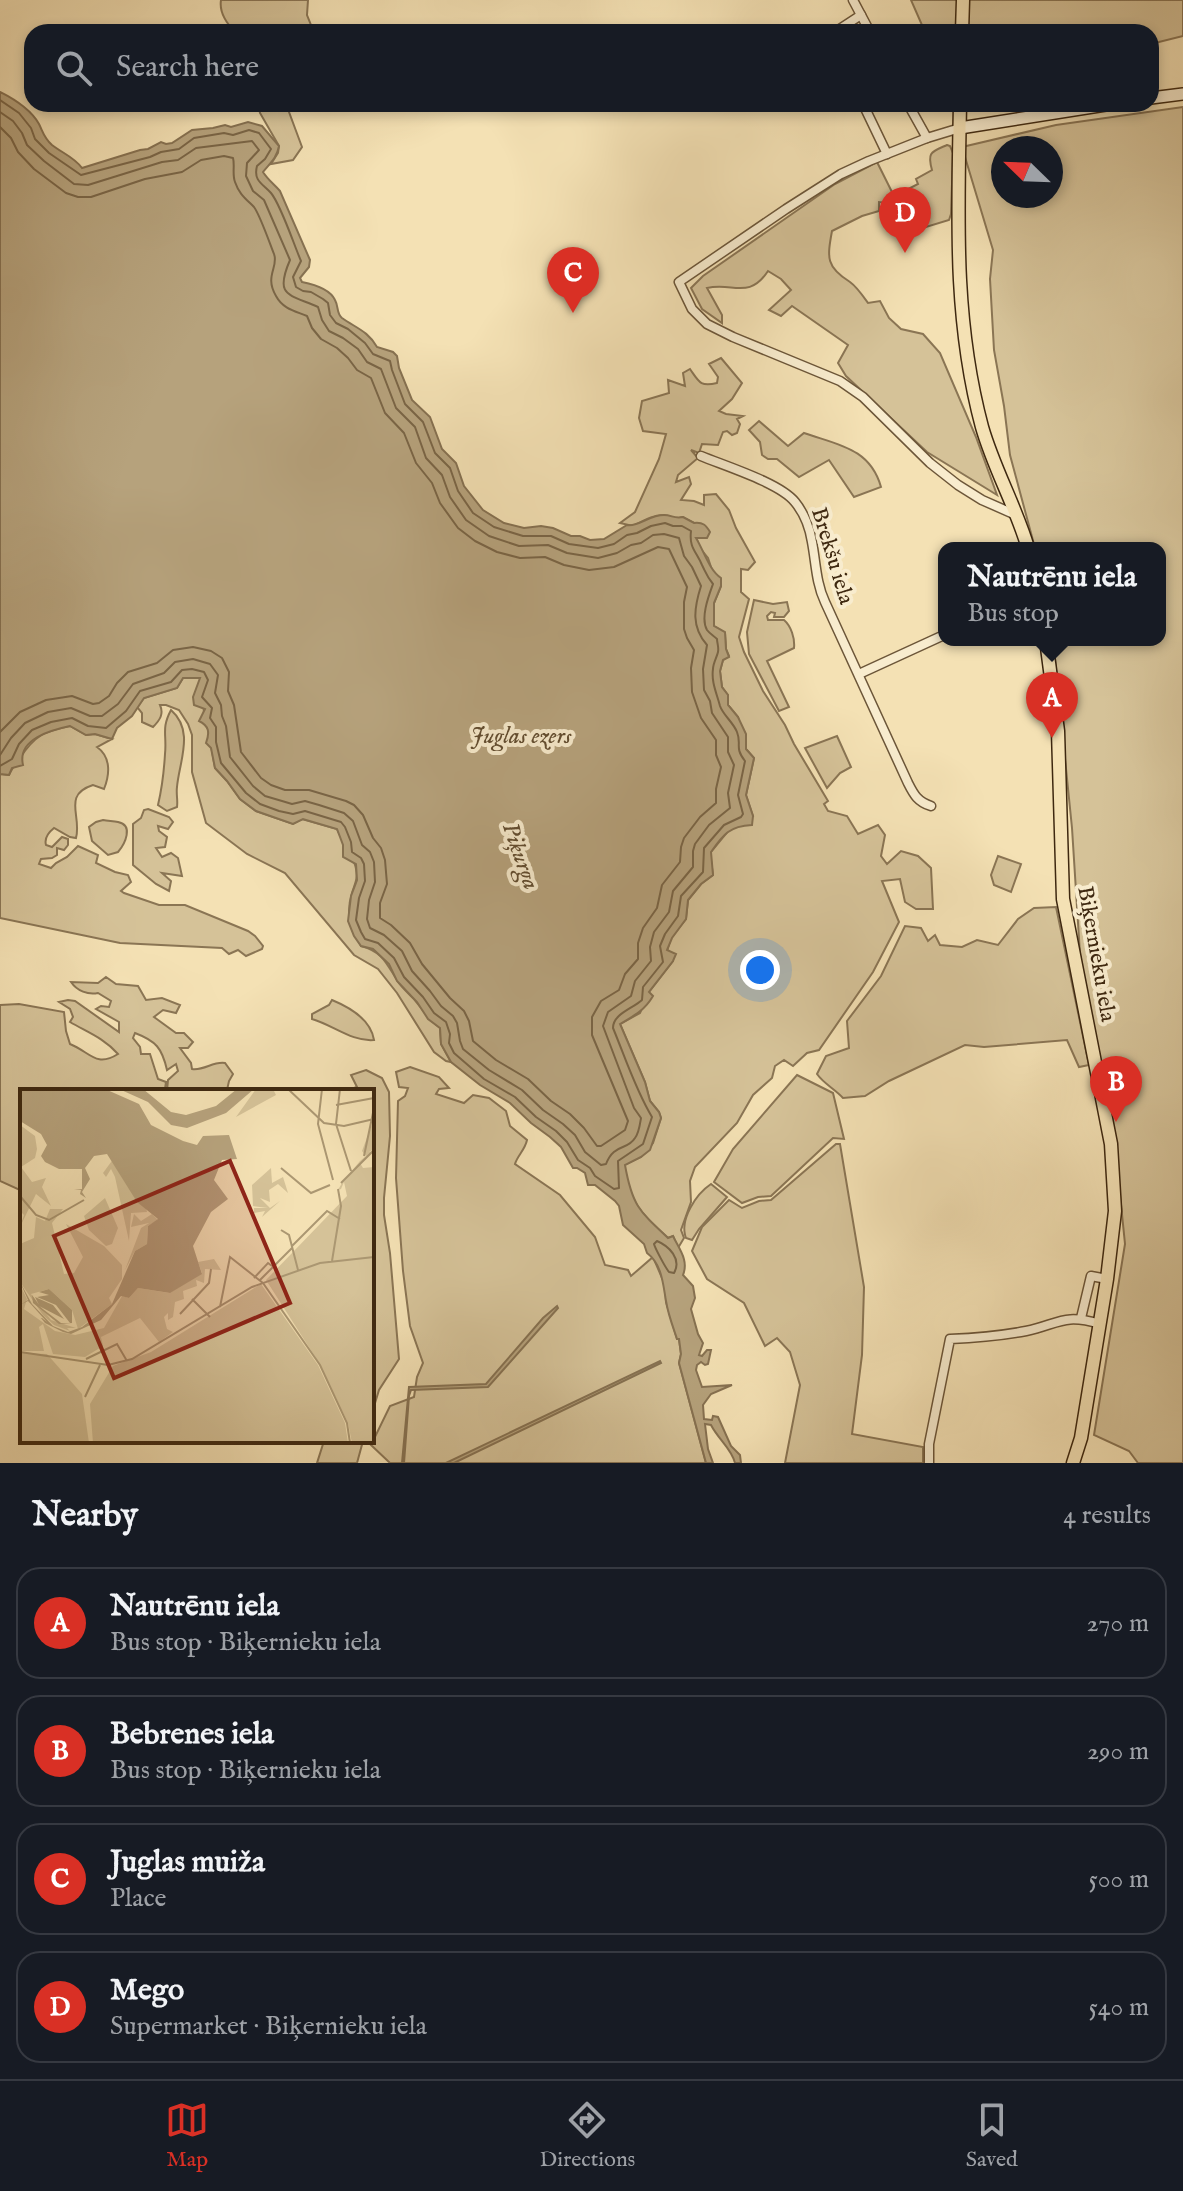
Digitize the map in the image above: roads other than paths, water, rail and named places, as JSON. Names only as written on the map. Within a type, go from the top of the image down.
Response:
[{"type":"main road","points":[[962,24],[963,0]]},
{"type":"main road","points":[[1159,97],[1183,94]]},
{"type":"main road","points":[[960,112],[959,290],[970,371],[983,430],[1026,542]]},
{"type":"main road","points":[[960,128],[1061,112]]},
{"type":"main road","name":"Biķernieku iela","points":[[1047,646],[1058,731],[1063,899],[1111,1144],[1115,1211],[1100,1324],[1081,1438],[1073,1463]]},
{"type":"street","points":[[853,0],[866,24]]},
{"type":"street","points":[[847,24],[861,15]]},
{"type":"street","points":[[867,112],[887,154]]},
{"type":"street","points":[[912,112],[927,138]]},
{"type":"street","points":[[960,128],[927,138],[841,174],[679,282],[692,309],[707,324],[840,381],[863,397],[930,463],[958,485],[1016,515]]},
{"type":"street","name":"Brekšu iela","points":[[701,456],[777,488],[794,500],[808,526],[819,589],[915,797],[931,806]]},
{"type":"street","points":[[859,674],[938,638]]},
{"type":"street","points":[[1081,1318],[1091,1276],[1107,1279]]},
{"type":"street","points":[[929,1463],[929,1444],[950,1339],[983,1338],[1028,1330],[1066,1318],[1081,1318],[1100,1324]]},
{"type":"water","name":"Juglas ezers","points":[[0,92],[24,108],[24,112],[29,112],[49,142],[82,168],[148,149],[161,142],[172,143],[192,130],[225,125],[231,127],[248,122],[262,126],[279,146],[263,172],[280,191],[310,260],[309,267],[300,278],[302,282],[329,293],[342,318],[366,333],[377,347],[397,356],[412,400],[430,417],[442,449],[456,463],[464,486],[483,510],[504,523],[524,528],[553,528],[590,540],[604,539],[627,525],[664,515],[683,517],[702,524],[710,532],[707,538],[696,538],[710,565],[721,578],[714,603],[714,626],[725,632],[729,657],[723,660],[720,671],[722,687],[728,695],[728,705],[746,734],[746,749],[754,758],[746,795],[753,816],[752,825],[727,832],[711,852],[713,875],[688,900],[686,919],[667,950],[676,954],[673,961],[649,992],[653,996],[646,1005],[620,1024],[650,1101],[661,1118],[650,1150],[625,1165],[631,1189],[643,1214],[668,1238],[673,1236],[682,1255],[685,1264],[683,1275],[693,1286],[695,1298],[691,1309],[703,1343],[699,1355],[711,1350],[708,1364],[701,1362],[697,1365],[702,1387],[732,1385],[711,1394],[703,1405],[704,1419],[718,1417],[731,1446],[740,1455],[741,1463],[735,1463],[711,1425],[705,1424],[713,1463],[706,1463],[679,1363],[679,1339],[669,1316],[661,1275],[644,1244],[623,1225],[619,1206],[595,1185],[588,1185],[585,1173],[573,1168],[561,1147],[550,1137],[510,1103],[451,1062],[441,1044],[440,1028],[428,1019],[397,981],[389,964],[373,949],[361,946],[348,921],[351,896],[357,880],[356,864],[343,857],[343,845],[337,829],[303,819],[293,824],[256,811],[240,799],[215,768],[211,748],[206,743],[208,730],[199,721],[205,709],[194,705],[193,697],[200,678],[183,678],[177,688],[144,698],[132,716],[117,728],[112,739],[86,735],[70,726],[45,733],[25,748],[23,765],[12,768],[9,775],[0,774]]},
{"type":"water","points":[[557,1306],[488,1387],[411,1390],[402,1463],[409,1387],[486,1384]]},
{"type":"water","points":[[660,1361],[454,1463],[446,1463]]},
{"type":"place","name":"Mego","points":[[905,253]]},
{"type":"place","name":"Juglas muiža","points":[[573,313]]},
{"type":"place","name":"Nautrēnu iela","points":[[1052,738]]},
{"type":"place","name":"Bebrenes iela","points":[[1116,1122]]},
{"type":"water label","name":"Piķurga","points":[[520,856]]}]
